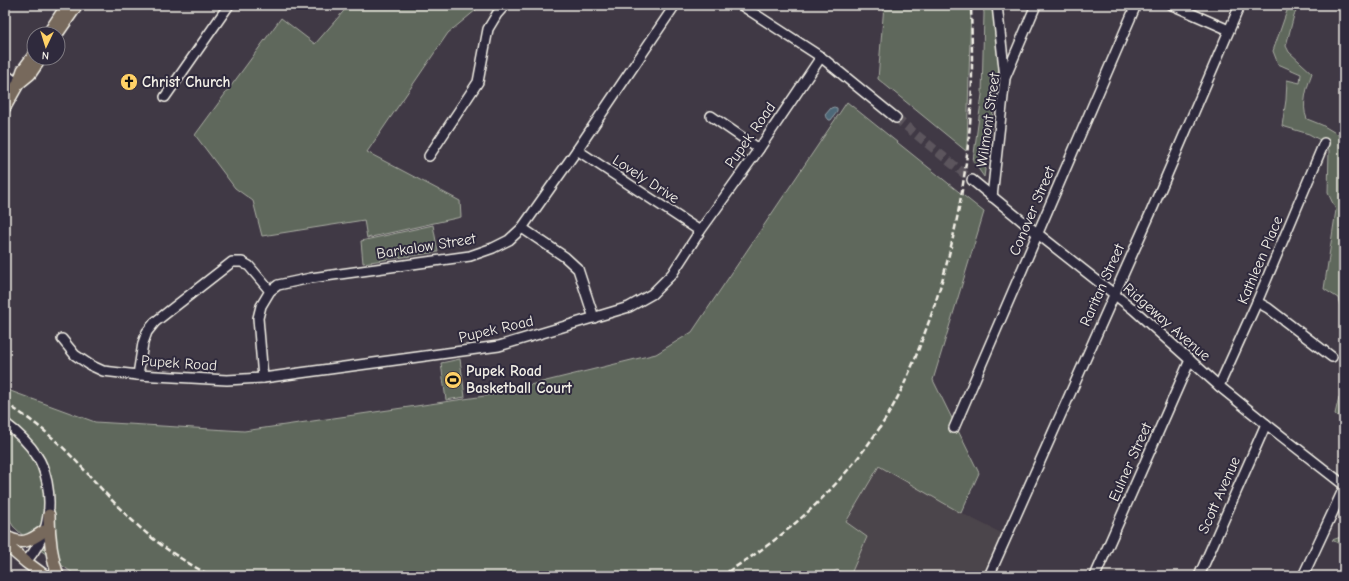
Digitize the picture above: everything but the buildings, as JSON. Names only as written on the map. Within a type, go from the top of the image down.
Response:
[{"type":"main road","points":[[53,26],[67,5]]},
{"type":"main road","points":[[63,26],[77,5]]},
{"type":"main road","points":[[5,107],[26,66]]},
{"type":"main road","points":[[18,84],[30,74],[36,66]]},
{"type":"main road","points":[[49,515],[50,542],[54,566],[58,576]]},
{"type":"main road","points":[[5,536],[18,541],[26,542],[44,531]]},
{"type":"main road","points":[[5,544],[45,576]]},
{"type":"street","points":[[165,97],[229,5]]},
{"type":"street","points":[[429,156],[478,82],[488,29],[497,14],[505,5]]},
{"type":"street","name":"Barkalow Street","points":[[270,291],[278,285],[292,281],[470,256],[493,248],[508,240],[522,228],[676,5]]},
{"type":"street","points":[[997,5],[1005,78]]},
{"type":"street","name":"Wilmont Street","points":[[992,196],[1005,78],[1036,5]]},
{"type":"street","name":"Conover Street","points":[[954,428],[1136,5]]},
{"type":"street","points":[[1172,5],[1229,30]]},
{"type":"street","name":"Raritan Street","points":[[989,576],[1151,212],[1240,5]]},
{"type":"street","points":[[745,6],[821,57],[896,118]]},
{"type":"street","name":"Pupek Road","points":[[62,339],[75,355],[90,365],[103,371],[138,375],[227,380],[263,378],[499,346],[629,307],[652,294],[672,274],[700,231],[821,57]]},
{"type":"street","points":[[5,74],[18,84]]},
{"type":"street","points":[[712,116],[759,148]]},
{"type":"street","name":"Kathleen Place","points":[[1219,386],[1257,302],[1324,143]]},
{"type":"street","name":"Lovely Drive","points":[[577,150],[700,231]]},
{"type":"street","name":"Ridgeway Avenue","points":[[972,180],[1148,321],[1219,386],[1344,485]]},
{"type":"street","points":[[522,228],[565,257],[578,269],[594,318]]},
{"type":"street","points":[[138,375],[141,353],[147,332],[155,322],[232,262],[242,262],[249,266],[270,291],[261,306],[258,318],[263,378]]},
{"type":"street","points":[[1257,302],[1268,308],[1332,357]]},
{"type":"street","name":"Eulner Street","points":[[1095,576],[1190,360]]},
{"type":"street","points":[[5,423],[29,444],[38,457],[45,474],[49,491],[49,515],[44,531],[38,545],[26,562]]},
{"type":"street","name":"Scott Avenue","points":[[1199,576],[1266,424]]},
{"type":"street","points":[[1303,576],[1344,488]]},
{"type":"shaded area","points":[[879,466],[961,513],[1007,536],[990,576],[850,576],[867,537],[846,522]]},
{"type":"green space","points":[[349,5],[383,5],[388,8],[390,6],[389,5],[472,5],[476,10],[448,33],[367,152],[460,201],[461,217],[367,238],[364,220],[262,236],[253,201],[235,188],[195,135],[281,18],[315,44]]},
{"type":"green space","points":[[884,5],[971,5],[966,151],[878,79]]},
{"type":"green space","points":[[983,5],[993,5],[999,67],[984,177],[973,161],[982,95]]},
{"type":"green space","points":[[1289,5],[1300,5],[1294,15],[1286,46],[1289,52],[1312,73],[1305,102],[1305,114],[1307,119],[1322,125],[1344,138],[1344,308],[1340,305],[1338,298],[1324,289],[1336,210],[1328,193],[1329,150],[1325,141],[1309,134],[1282,126],[1287,80],[1300,83],[1301,74],[1278,64],[1273,51]]},
{"type":"green space","points":[[847,102],[984,212],[933,380],[979,473],[961,513],[879,466],[846,522],[867,537],[850,576],[837,570],[828,576],[77,576],[33,545],[13,526],[5,510],[5,389],[95,422],[244,431],[485,396],[656,354],[692,332]]},
{"type":"green space","points":[[433,225],[438,252],[363,263],[361,241]]},
{"type":"green space","name":"Pupek Road Basketball Court","points":[[460,359],[465,397],[446,400],[441,363]]},
{"type":"green space","points":[[1339,397],[1344,398],[1344,420],[1335,414]]},
{"type":"green space","points":[[1344,536],[1344,546],[1332,540]]},
{"type":"water","points":[[831,108],[837,108],[837,112],[831,120],[829,120],[825,115]]},
{"type":"tunnel","points":[[896,118],[972,180]]},
{"type":"railway","points":[[720,576],[745,561],[792,526],[835,485],[872,440],[888,415],[907,378],[932,314],[940,287],[954,234],[964,179],[971,109],[971,5]]},
{"type":"railway","points":[[5,403],[24,415],[51,436],[119,507],[152,538],[180,558],[211,576]]},
{"type":"place","name":"Christ Church","points":[[129,82]]},
{"type":"place","name":"Pupek Road Basketball Court","points":[[453,380]]}]
